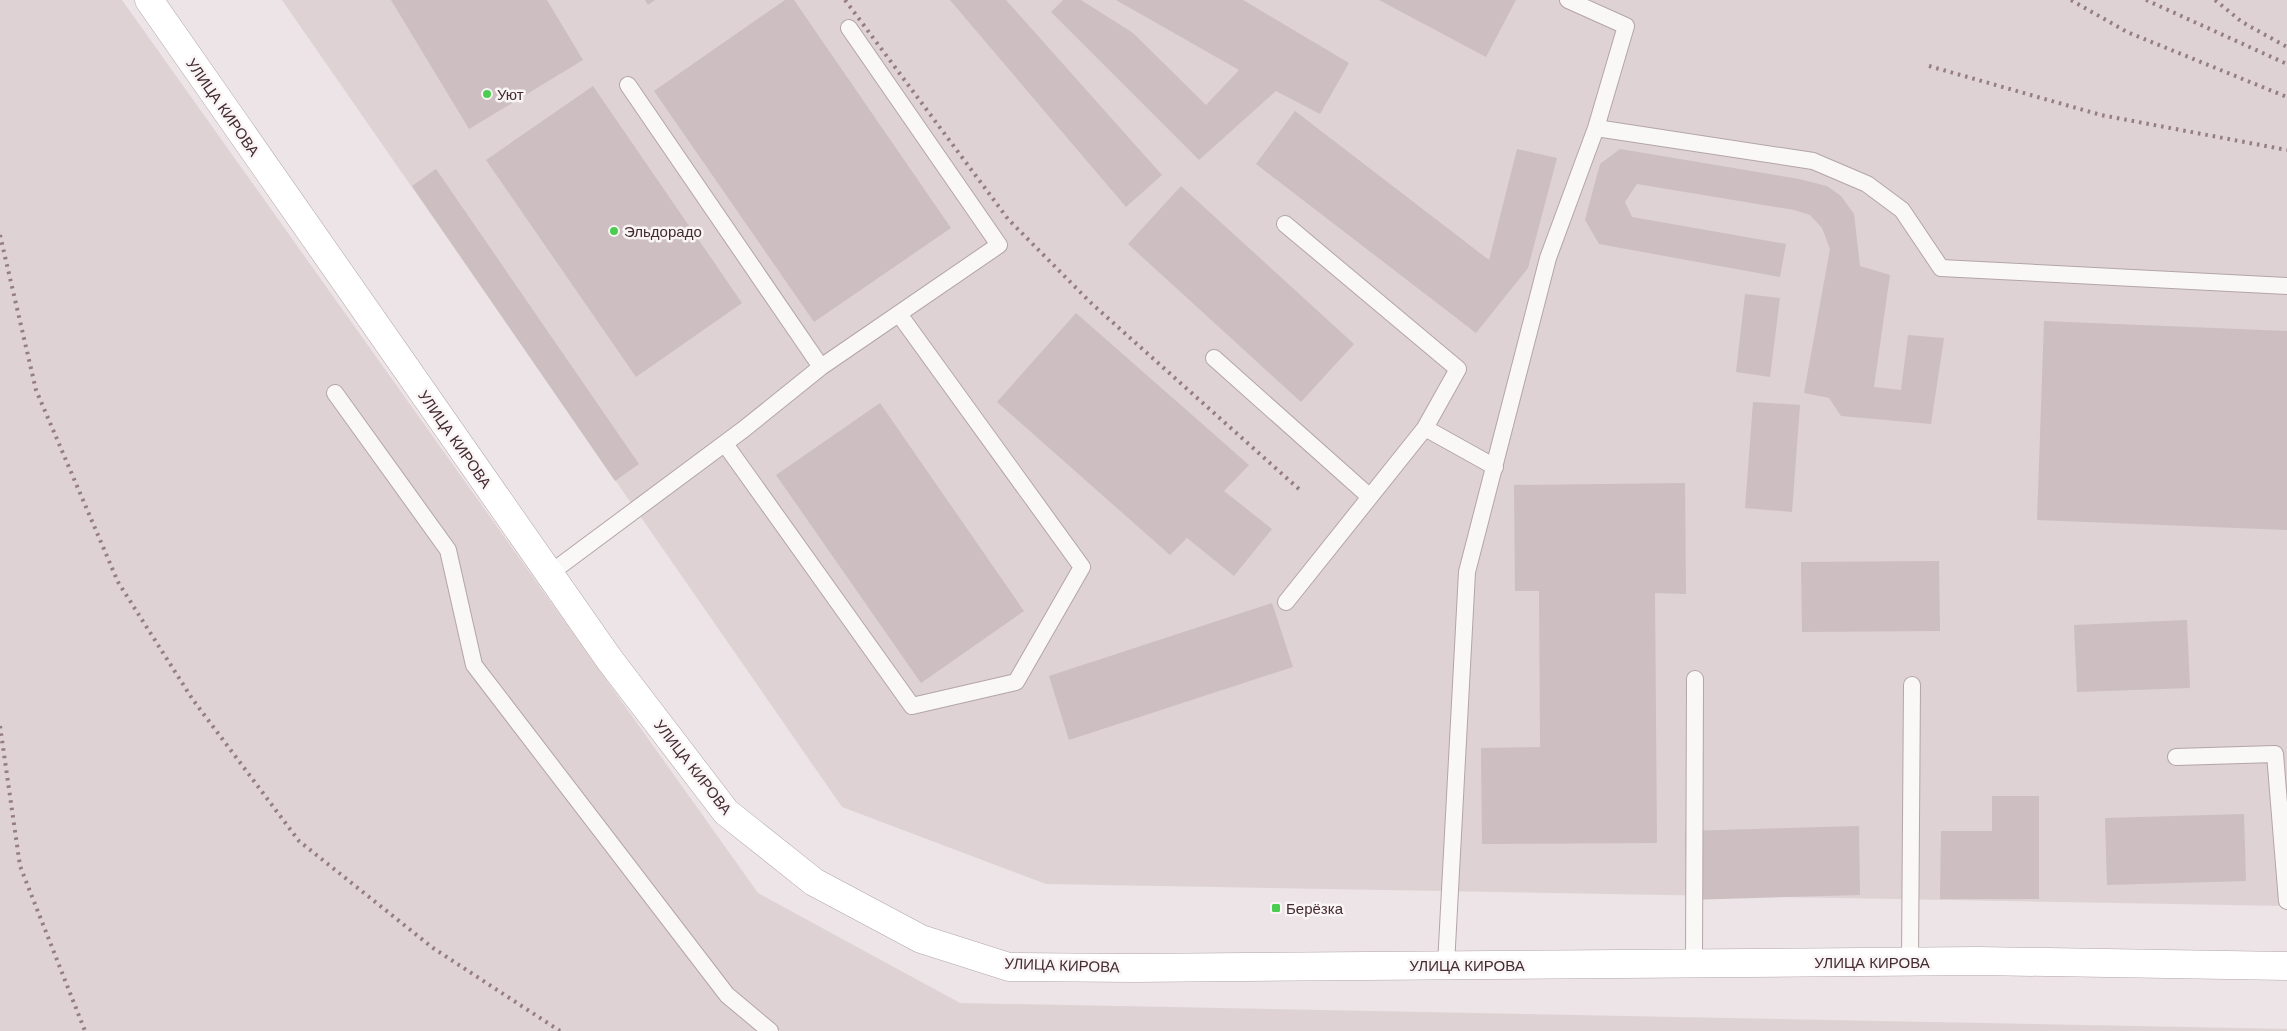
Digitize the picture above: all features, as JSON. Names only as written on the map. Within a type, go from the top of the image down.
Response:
[{"type":"main road","name":"УЛИЦА КИРОВА","points":[[149,0],[609,659],[726,812],[814,882],[920,939],[1009,966],[1910,962],[2287,966]]},
{"type":"lane","points":[[1446,965],[1468,572],[1548,258],[1596,128],[1626,26],[1568,0]]},
{"type":"lane","points":[[549,574],[725,444],[821,367],[1000,246],[849,28]]},
{"type":"lane","points":[[628,85],[821,367]]},
{"type":"lane","points":[[1596,128],[1813,161],[1867,184],[1902,210],[1941,268],[2287,286]]},
{"type":"lane","points":[[1285,224],[1458,369],[1425,428],[1286,602]]},
{"type":"lane","points":[[725,444],[912,706],[1016,682],[1082,567],[899,314]]},
{"type":"lane","points":[[1214,358],[1370,497]]},
{"type":"lane","points":[[335,393],[448,550],[474,665],[727,995],[770,1031]]},
{"type":"lane","points":[[1425,428],[1495,467]]},
{"type":"lane","points":[[1694,963],[1695,679]]},
{"type":"lane","points":[[1910,962],[1912,685]]},
{"type":"lane","points":[[2176,757],[2275,754],[2287,901]]},
{"type":"shaded area","points":[[0,0],[122,0],[758,893],[960,1003],[2287,1029],[2287,1031],[0,1031]]},
{"type":"shaded area","points":[[282,0],[2287,0],[2287,906],[1046,884],[842,807]]},
{"type":"building","name":"Уют","points":[[391,0],[547,0],[583,60],[469,129]]},
{"type":"building","points":[[645,0],[655,0],[648,5]]},
{"type":"building","points":[[785,0],[794,0],[951,228],[814,322],[654,91]]},
{"type":"building","points":[[950,0],[1006,0],[1162,175],[1126,207]]},
{"type":"building","points":[[1063,0],[1081,0],[1133,33],[1206,105],[1239,70],[1116,0],[1243,0],[1349,63],[1320,114],[1276,91],[1199,160],[1051,12]]},
{"type":"building","points":[[1379,0],[1516,0],[1486,57]]},
{"type":"building","name":"Эльдорадо","points":[[593,86],[742,303],[636,377],[486,160]]},
{"type":"building","points":[[1295,111],[1489,260],[1517,149],[1557,158],[1528,268],[1476,333],[1256,164]]},
{"type":"building","points":[[1620,149],[1799,179],[1827,186],[1841,196],[1854,214],[1860,266],[1890,275],[1874,387],[1901,390],[1908,335],[1944,338],[1931,424],[1841,416],[1829,398],[1804,393],[1830,249],[1822,228],[1810,215],[1794,210],[1637,184],[1625,202],[1632,217],[1786,244],[1780,277],[1599,244],[1585,220],[1600,164]]},
{"type":"building","points":[[436,169],[639,464],[615,481],[412,186]]},
{"type":"building","points":[[1181,186],[1354,344],[1301,402],[1128,244]]},
{"type":"building","points":[[1745,294],[1780,298],[1770,377],[1736,372]]},
{"type":"building","points":[[1076,313],[1249,465],[1224,491],[1272,529],[1234,576],[1187,538],[1170,555],[997,402]]},
{"type":"building","points":[[2044,321],[2287,331],[2287,530],[2037,520]]},
{"type":"building","points":[[1753,402],[1800,405],[1792,512],[1745,508]]},
{"type":"building","points":[[880,403],[1024,611],[921,683],[776,475]]},
{"type":"building","points":[[1685,483],[1686,594],[1655,593],[1657,843],[1482,844],[1481,748],[1540,747],[1539,591],[1515,591],[1514,485]]},
{"type":"building","points":[[1939,561],[1940,631],[1802,632],[1801,562]]},
{"type":"building","points":[[1272,603],[1293,667],[1069,740],[1049,676]]},
{"type":"building","points":[[2187,620],[2190,688],[2077,692],[2074,625]]},
{"type":"building","points":[[1992,796],[2039,796],[2039,899],[1940,899],[1941,831],[1992,831]]},
{"type":"building","points":[[2244,814],[2246,881],[2107,885],[2105,818]]},
{"type":"building","points":[[1859,826],[1860,895],[1687,900],[1685,831]]},
{"type":"railway","points":[[845,0],[1008,219],[1090,302],[1300,490]]},
{"type":"railway","points":[[2071,0],[2127,32],[2287,97]]},
{"type":"railway","points":[[2146,0],[2287,64]]},
{"type":"railway","points":[[2215,0],[2242,22],[2287,47]]},
{"type":"railway","points":[[1929,66],[2101,115],[2287,150]]},
{"type":"railway","points":[[0,235],[36,390],[118,582],[193,700],[299,841],[433,948],[560,1031]]},
{"type":"railway","points":[[0,726],[20,866],[85,1031]]},
{"type":"place","name":"Уют","points":[[487,94]]},
{"type":"place","name":"Эльдорадо","points":[[614,231]]},
{"type":"place","name":"Берёзка","points":[[1276,908]]}]
